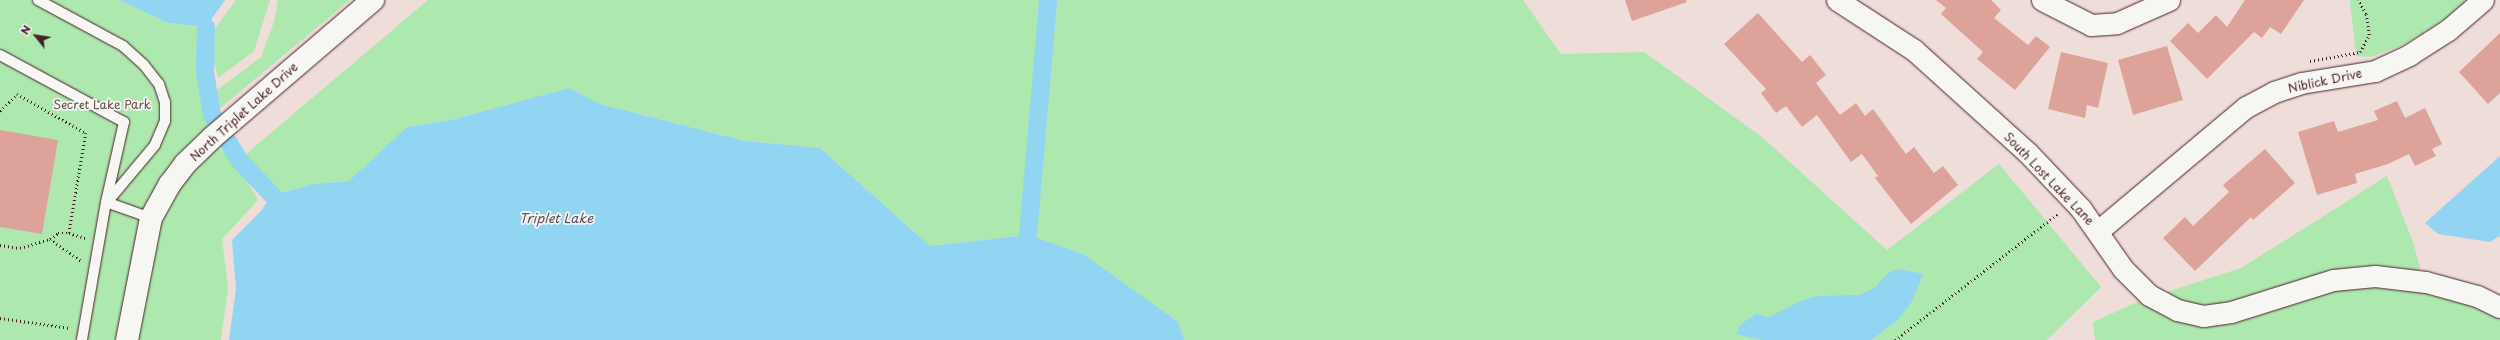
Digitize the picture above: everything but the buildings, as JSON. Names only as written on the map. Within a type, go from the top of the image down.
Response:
[{"type":"street","name":"North Triplet Lake Drive","points":[[127,340],[151,218],[178,174],[213,137],[373,0]]},
{"type":"street","name":"South Lost Lake Lane","points":[[1837,0],[1914,50],[2027,152],[2081,208],[2098,230],[2123,269],[2149,295],[2177,310],[2203,316],[2231,312],[2333,280],[2375,276],[2426,282],[2477,296],[2500,307]]},
{"type":"street","points":[[2042,0],[2091,25],[2117,23],[2169,0]]},
{"type":"street","name":"Niblick Drive","points":[[2098,230],[2246,107],[2274,92],[2301,83],[2375,71],[2409,55],[2448,30],[2483,0]]},
{"type":"lane","points":[[38,0],[123,46],[144,65],[158,84],[163,96],[165,122],[155,145],[106,202]]},
{"type":"lane","points":[[0,55],[124,122],[106,202],[82,340]]},
{"type":"lane","points":[[106,202],[151,218]]},
{"type":"path","points":[[2358,0],[2366,14],[2369,35],[2360,52]]},
{"type":"path","points":[[0,111],[17,94],[86,133],[69,233]]},
{"type":"path","points":[[1895,340],[2057,214],[2066,210],[2081,208]]},
{"type":"path","points":[[0,245],[20,248],[50,239],[58,233],[69,233],[85,237],[84,243]]},
{"type":"path","points":[[50,239],[82,261]]},
{"type":"path","points":[[80,268],[82,255]]},
{"type":"path","points":[[0,318],[70,328]]},
{"type":"path","points":[[70,334],[72,321]]},
{"type":"green space","name":"Secret Lake Park","points":[[0,0],[119,0],[168,23],[206,27],[205,72],[209,96],[261,57],[274,22],[278,0],[350,0],[212,115],[213,137],[170,184],[127,340],[0,340]]},
{"type":"green space","points":[[236,0],[270,0],[254,51],[218,78],[213,59],[214,30]]},
{"type":"green space","points":[[428,0],[1523,0],[1561,54],[1644,52],[1762,137],[1887,250],[1999,164],[2101,287],[2047,340],[1184,340],[1178,322],[1028,235],[930,246],[820,148],[746,141],[600,104],[569,88],[451,120],[412,126],[349,181],[315,184],[272,195],[239,160]]},
{"type":"green space","points":[[2350,0],[2469,0],[2454,13],[2405,44],[2371,57],[2356,56]]},
{"type":"green space","points":[[222,142],[220,149],[225,153],[248,183],[258,200],[222,239],[228,288],[221,340],[137,340],[160,222],[179,189],[193,170]]},
{"type":"green space","points":[[2387,176],[2413,242],[2421,271],[2203,307],[2180,302],[2164,293],[2241,268]]},
{"type":"green space","points":[[2376,285],[2424,291],[2475,305],[2500,317],[2500,340],[2095,340],[2093,322],[2142,300],[2173,318],[2336,289]]},
{"type":"water","points":[[119,0],[225,0],[206,27],[168,23]]},
{"type":"water","name":"Triplet Lake","points":[[569,88],[600,104],[745,141],[820,148],[930,246],[1028,235],[1083,254],[1178,322],[1184,340],[229,340],[236,289],[232,240],[261,211],[272,195],[315,184],[349,181],[407,127],[451,120]]},
{"type":"water","points":[[2500,156],[2500,236],[2490,242],[2438,234],[2425,223]]},
{"type":"water","points":[[1899,269],[1923,274],[1912,301],[1898,320],[1871,340],[1762,340],[1736,334],[1741,324],[1756,314],[1769,317],[1803,300],[1817,296],[1860,295],[1876,287],[1888,273]]},
{"type":"waterway","points":[[1028,235],[1048,0]]},
{"type":"waterway","points":[[206,27],[205,72],[212,115],[239,160],[272,195]]}]
